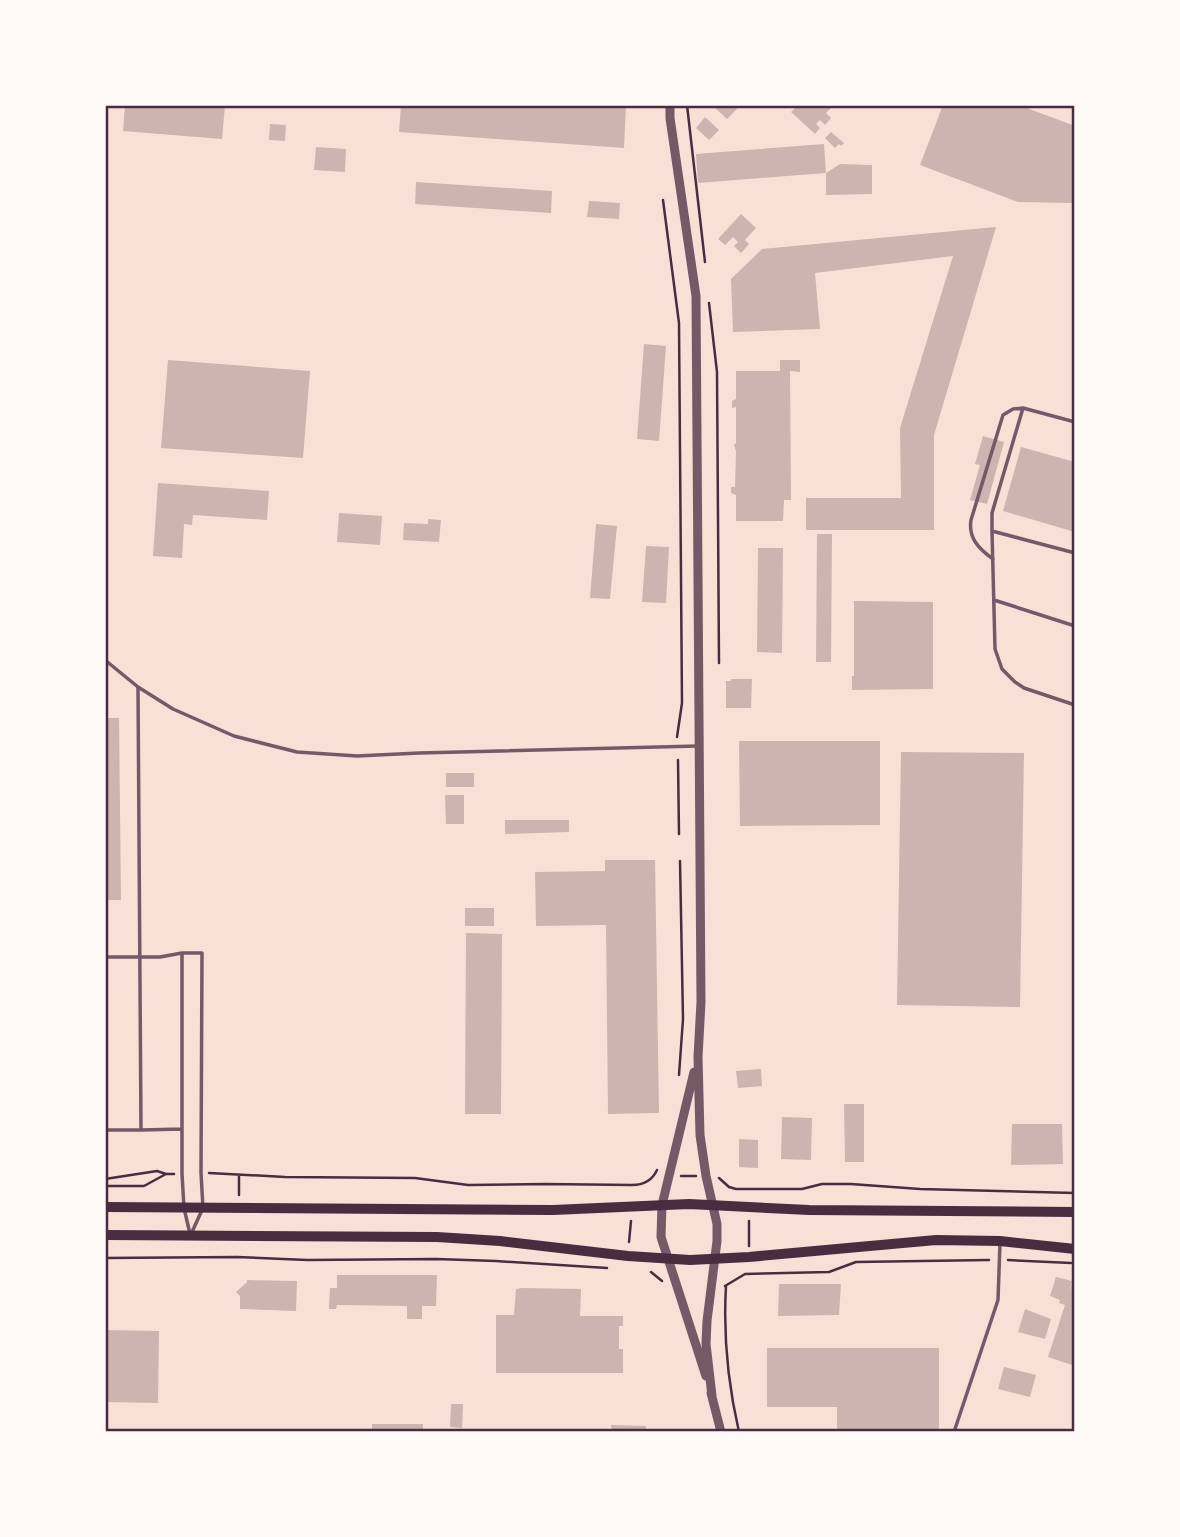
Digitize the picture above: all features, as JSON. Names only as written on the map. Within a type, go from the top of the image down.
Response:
[{"type":"main road","points":[[105,1207],[553,1210],[712,1205],[809,1210],[1075,1212]]},
{"type":"main road","points":[[105,1235],[437,1237],[667,1259],[715,1260],[936,1240],[1000,1241],[1075,1249]]},
{"type":"street","points":[[670,105],[696,296],[701,1002],[698,1057],[700,1135],[717,1224],[706,1344],[712,1395]]},
{"type":"street","points":[[698,1057],[662,1205],[661,1237],[712,1395],[721,1432]]},
{"type":"lane","points":[[993,559],[975,543],[971,520],[1003,415],[1007,411],[1023,408],[1075,422]]},
{"type":"lane","points":[[1023,408],[992,513],[995,649],[1002,669],[1014,682],[1075,705]]},
{"type":"lane","points":[[992,531],[1075,553]]},
{"type":"lane","points":[[994,600],[1075,625]]},
{"type":"lane","points":[[105,660],[138,687],[173,709],[234,736],[297,752],[357,756],[419,752],[700,746]]},
{"type":"lane","points":[[138,687],[141,1130]]},
{"type":"lane","points":[[182,953],[184,1208],[190,1235]]},
{"type":"lane","points":[[105,957],[160,957],[202,953],[203,1208],[190,1235]]},
{"type":"lane","points":[[105,1130],[182,1129]]},
{"type":"lane","points":[[954,1432],[998,1300],[1000,1241]]},
{"type":"path","points":[[687,105],[705,262]]},
{"type":"path","points":[[663,200],[679,323],[682,703],[677,737]]},
{"type":"path","points":[[709,303],[717,372],[719,663]]},
{"type":"path","points":[[678,760],[679,834]]},
{"type":"path","points":[[679,1082],[683,1019],[680,861]]},
{"type":"path","points":[[207,1173],[415,1178],[468,1185],[642,1185],[655,1175],[660,1164]]},
{"type":"path","points":[[105,1180],[156,1171],[166,1174],[144,1186],[105,1186]]},
{"type":"path","points":[[239,1175],[239,1193]]},
{"type":"path","points":[[679,1176],[700,1176]]},
{"type":"path","points":[[713,1176],[736,1189],[802,1189],[822,1184],[1075,1192]]},
{"type":"path","points":[[629,1247],[632,1215]]},
{"type":"path","points":[[749,1216],[749,1249]]},
{"type":"path","points":[[105,1258],[436,1259],[613,1269]]},
{"type":"path","points":[[1008,1259],[1075,1263]]},
{"type":"path","points":[[718,1287],[726,1286],[745,1274],[829,1272],[856,1262],[993,1260]]},
{"type":"path","points":[[649,1271],[659,1277],[666,1287]]},
{"type":"path","points":[[726,1286],[724,1315],[727,1368],[739,1432]]},
{"type":"building","points":[[125,105],[225,105],[222,139],[123,131]]},
{"type":"building","points":[[401,105],[626,105],[624,148],[399,132]]},
{"type":"building","points":[[712,105],[733,105],[737,109],[727,119]]},
{"type":"building","points":[[798,105],[834,105],[826,113],[831,118],[825,125],[820,120],[816,124],[820,128],[815,134],[791,112]]},
{"type":"building","points":[[943,105],[1019,105],[1075,126],[1075,203],[1018,202],[920,165]]},
{"type":"building","points":[[705,117],[719,130],[709,140],[696,128]]},
{"type":"building","points":[[270,124],[286,125],[285,141],[269,140]]},
{"type":"building","points":[[831,132],[844,143],[841,146],[839,144],[835,148],[825,138]]},
{"type":"building","points":[[824,144],[826,173],[698,183],[696,154]]},
{"type":"building","points":[[316,147],[346,149],[345,172],[314,170]]},
{"type":"building","points":[[840,164],[872,165],[872,194],[826,195],[826,173]]},
{"type":"building","points":[[416,182],[552,191],[551,213],[415,204]]},
{"type":"building","points":[[589,201],[620,203],[619,219],[587,217]]},
{"type":"building","points":[[741,214],[756,228],[745,240],[749,244],[741,253],[734,246],[738,242],[733,237],[725,245],[718,239]]},
{"type":"building","points":[[996,227],[934,435],[934,530],[806,530],[806,498],[901,498],[900,428],[953,256],[815,273],[820,329],[733,332],[731,279],[762,249]]},
{"type":"building","points":[[644,344],[666,346],[659,441],[637,439]]},
{"type":"building","points":[[168,360],[310,371],[303,458],[161,448]]},
{"type":"building","points":[[780,360],[800,360],[800,372],[790,371],[791,500],[784,500],[783,521],[736,521],[736,495],[731,493],[731,487],[735,487],[736,407],[732,408],[732,401],[736,399],[736,371],[780,371]]},
{"type":"building","points":[[983,436],[1004,442],[987,504],[970,500],[980,465],[975,464]]},
{"type":"building","points":[[1021,447],[1075,462],[1075,532],[1003,511]]},
{"type":"building","points":[[158,483],[269,491],[267,520],[193,515],[192,525],[184,524],[182,558],[153,556]]},
{"type":"building","points":[[339,513],[382,516],[380,545],[337,542]]},
{"type":"building","points":[[428,519],[441,520],[439,542],[403,540],[404,523],[428,524]]},
{"type":"building","points":[[596,524],[617,526],[610,599],[590,598]]},
{"type":"building","points":[[817,534],[832,534],[831,662],[816,662]]},
{"type":"building","points":[[646,546],[669,547],[666,603],[642,602]]},
{"type":"building","points":[[758,548],[783,548],[782,653],[757,652]]},
{"type":"building","points":[[854,601],[933,602],[933,689],[852,690]]},
{"type":"building","points":[[752,679],[751,708],[726,708],[726,681]]},
{"type":"building","points":[[105,718],[119,718],[121,900],[105,900]]},
{"type":"building","points":[[739,741],[880,741],[880,825],[740,826]]},
{"type":"building","points":[[901,752],[1024,753],[1020,1007],[897,1005]]},
{"type":"building","points":[[446,773],[474,773],[474,787],[446,787]]},
{"type":"building","points":[[445,795],[464,795],[464,824],[446,824]]},
{"type":"building","points":[[505,820],[569,820],[569,832],[505,834]]},
{"type":"building","points":[[605,860],[655,860],[659,1113],[608,1114],[606,925],[536,926],[535,872],[605,871]]},
{"type":"building","points":[[465,908],[494,908],[494,926],[465,926]]},
{"type":"building","points":[[466,933],[502,934],[501,1114],[465,1114]]},
{"type":"building","points":[[761,1069],[762,1086],[738,1088],[736,1071]]},
{"type":"building","points":[[844,1104],[864,1104],[864,1162],[845,1162]]},
{"type":"building","points":[[782,1117],[812,1118],[811,1160],[781,1159]]},
{"type":"building","points":[[1012,1124],[1062,1124],[1063,1164],[1011,1165]]},
{"type":"building","points":[[739,1139],[758,1140],[758,1168],[739,1167]]},
{"type":"building","points":[[337,1275],[437,1275],[436,1306],[422,1306],[422,1319],[407,1319],[407,1306],[337,1305],[336,1309],[329,1309],[330,1288],[337,1288]]},
{"type":"building","points":[[1075,1276],[1075,1366],[1048,1357],[1065,1305],[1050,1296],[1056,1277],[1072,1281],[1069,1293]]},
{"type":"building","points":[[247,1280],[297,1281],[296,1311],[240,1309],[240,1296],[236,1292]]},
{"type":"building","points":[[779,1284],[841,1284],[839,1315],[778,1316]]},
{"type":"building","points":[[516,1289],[581,1289],[580,1316],[623,1316],[623,1326],[619,1326],[619,1349],[623,1349],[623,1373],[496,1373],[496,1315],[514,1315]]},
{"type":"building","points":[[1025,1309],[1051,1319],[1045,1339],[1018,1332]]},
{"type":"building","points":[[105,1330],[159,1331],[158,1403],[105,1402]]},
{"type":"building","points":[[767,1348],[939,1348],[939,1432],[837,1432],[837,1407],[767,1407]]},
{"type":"building","points":[[1004,1367],[1036,1375],[1030,1397],[998,1389]]},
{"type":"building","points":[[451,1404],[463,1404],[462,1428],[450,1427]]},
{"type":"building","points":[[372,1424],[423,1424],[423,1432],[372,1432]]},
{"type":"building","points":[[611,1425],[646,1426],[646,1432],[612,1432]]}]
